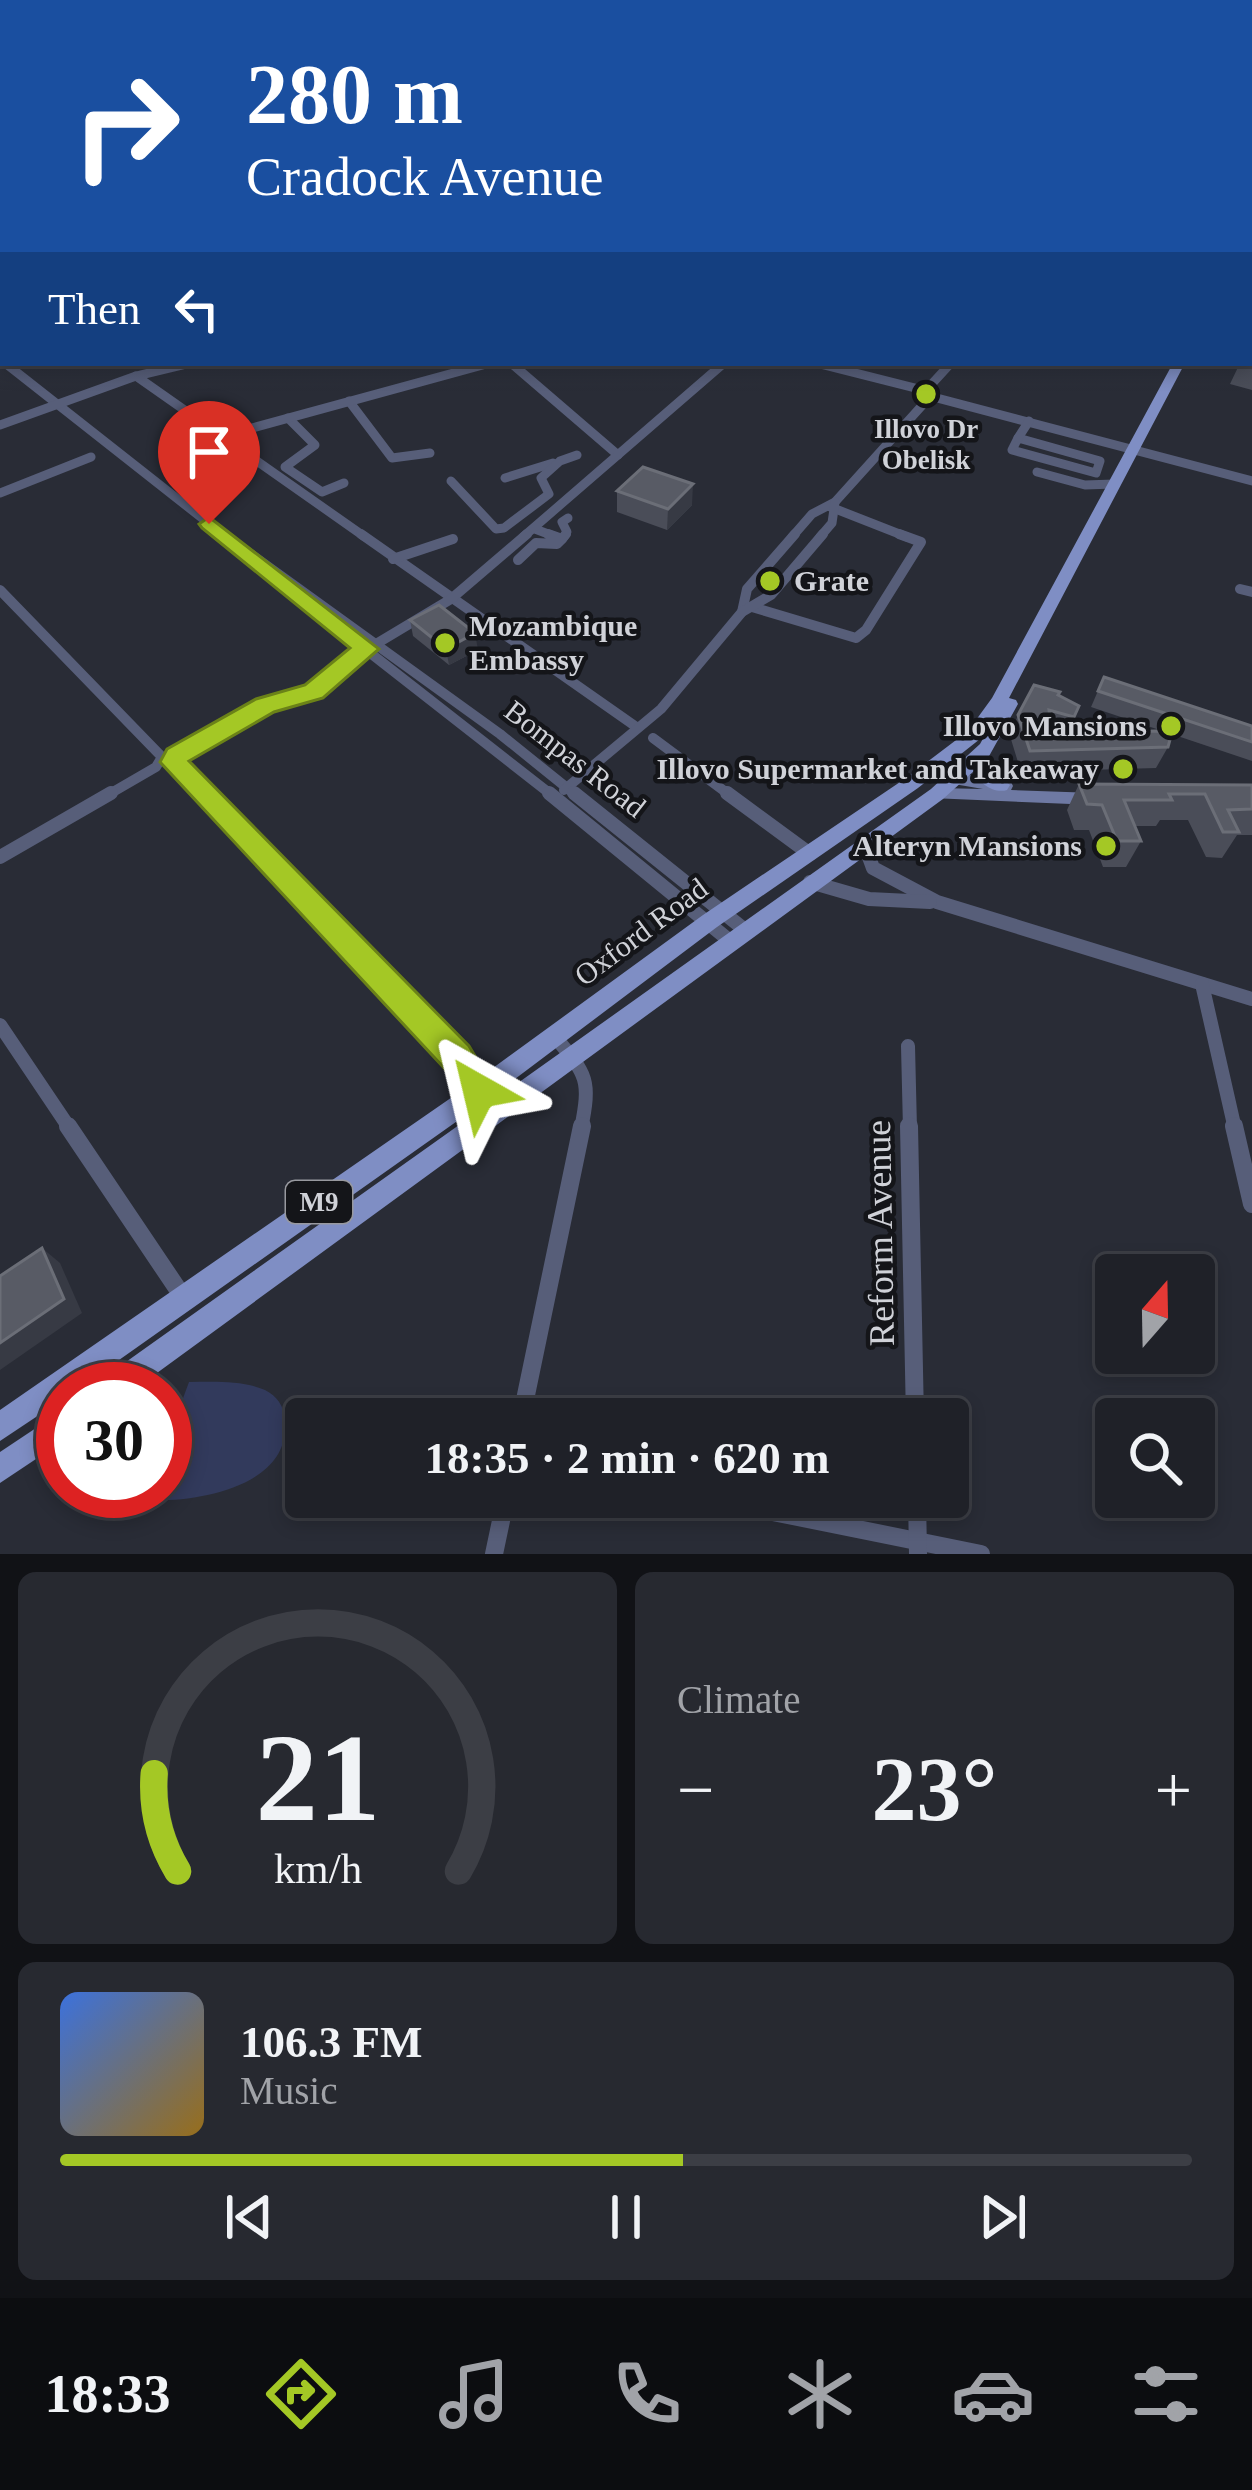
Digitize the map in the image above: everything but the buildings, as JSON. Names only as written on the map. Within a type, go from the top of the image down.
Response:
[{"type":"main road","name":"Oxford Road","points":[[148,1362],[344,1221],[519,1078],[596,1023],[738,936],[937,794],[979,758],[1178,366]]},
{"type":"main road","name":"Oxford Road","points":[[596,1023],[717,916],[974,735],[989,717],[1114,484],[1191,366]]},
{"type":"main road","points":[[979,758],[984,775],[1001,785]]},
{"type":"main road","points":[[912,783],[932,777],[1114,795],[937,794]]},
{"type":"main road","name":"Oxford Road","points":[[0,1427],[326,1197],[486,1102]]},
{"type":"main road","points":[[326,1197],[344,1221]]},
{"type":"main road","points":[[206,1281],[218,1292],[220,1308]]},
{"type":"main road","points":[[174,1304],[164,1328],[177,1340]]},
{"type":"main road","points":[[0,1469],[36,1443]]},
{"type":"street","name":"Bompas Road","points":[[9,366],[307,598],[569,787],[738,936]]},
{"type":"street","points":[[0,425],[136,376],[178,366]]},
{"type":"street","points":[[223,436],[479,366]]},
{"type":"street","points":[[515,366],[618,454]]},
{"type":"street","points":[[0,857],[265,706],[314,692],[332,679],[340,665],[451,599],[721,366]]},
{"type":"street","points":[[827,366],[1252,481]]},
{"type":"street","points":[[554,796],[641,733],[746,608],[771,595],[820,538],[832,505],[949,366]]},
{"type":"street","points":[[136,376],[810,854]]},
{"type":"street","points":[[349,401],[392,458],[430,453]]},
{"type":"street","points":[[293,416],[315,447],[286,461],[285,467],[322,492],[344,483]]},
{"type":"street","points":[[1017,438],[1102,464],[1090,473],[1014,452],[1011,448],[1017,438],[1030,421]]},
{"type":"street","points":[[505,478],[577,455]]},
{"type":"street","points":[[0,493],[92,457]]},
{"type":"street","points":[[451,481],[496,529],[504,528],[549,494],[539,481],[560,460]]},
{"type":"street","points":[[1037,472],[1089,486],[1114,484]]},
{"type":"street","points":[[832,505],[921,542],[866,630],[856,638],[746,608],[747,589],[812,514],[832,505]]},
{"type":"street","points":[[524,510],[562,539]]},
{"type":"street","points":[[518,560],[536,543],[557,544],[567,532],[562,522],[568,518]]},
{"type":"street","points":[[393,559],[453,539]]},
{"type":"street","points":[[0,590],[457,1058],[486,1102]]},
{"type":"street","name":"Bompas Road","points":[[372,646],[554,796],[717,916]]},
{"type":"street","points":[[865,846],[867,863],[937,902],[1252,999]]},
{"type":"street","points":[[880,901],[891,889],[887,877]]},
{"type":"street","points":[[811,882],[880,901],[937,902]]},
{"type":"street","points":[[1202,984],[1252,1204]]},
{"type":"street","points":[[0,1025],[174,1304]]},
{"type":"street","points":[[525,1398],[589,1091],[588,1078],[564,1046]]},
{"type":"street","name":"Reform Avenue","points":[[908,1046],[915,1398]]},
{"type":"street","points":[[494,1554],[502,1518]]},
{"type":"street","points":[[789,1518],[917,1548],[981,1554]]},
{"type":"shaded area","points":[[192,1382],[237,1383],[269,1392],[283,1410],[283,1443],[257,1476],[192,1498]]},
{"type":"place","name":"Illovo Dr Obelisk","points":[[926,394]]},
{"type":"place","name":"Grate","points":[[770,581]]},
{"type":"place","name":"Mozambique Embassy","points":[[445,643]]},
{"type":"place","name":"Illovo Mansions","points":[[1171,726]]},
{"type":"place","name":"Illovo Supermarket and Takeaway","points":[[1123,769]]},
{"type":"place","name":"Alteryn Mansions","points":[[1106,846]]},
{"type":"route","points":[[209,524],[367,649],[340,665],[332,679],[314,692],[265,706],[173,760],[457,1058],[479,1091]]}]
